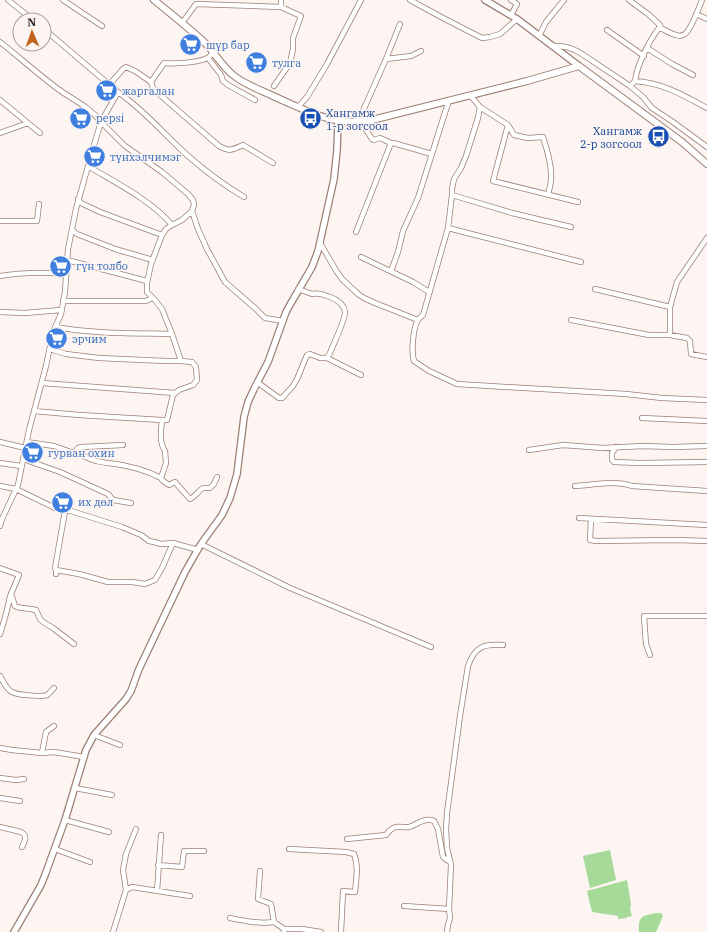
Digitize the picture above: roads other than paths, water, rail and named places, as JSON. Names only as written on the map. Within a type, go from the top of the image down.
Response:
[{"type":"main road","points":[[154,0],[206,44],[225,67],[239,79],[320,116],[338,121],[360,122],[527,81],[579,66],[682,142],[707,164]]},
{"type":"street","points":[[8,0],[23,12]]},
{"type":"street","points":[[63,0],[102,26]]},
{"type":"street","points":[[281,0],[281,7]]},
{"type":"street","points":[[298,107],[307,97],[327,64],[361,0]]},
{"type":"street","points":[[410,0],[482,38],[500,34],[517,19]]},
{"type":"street","points":[[485,0],[517,19],[579,66]]},
{"type":"street","points":[[511,0],[518,4],[511,15]]},
{"type":"street","points":[[539,36],[546,22],[564,0]]},
{"type":"street","points":[[629,0],[648,14],[660,25],[661,28],[675,35],[681,36],[690,28],[702,0]]},
{"type":"street","points":[[182,23],[196,4],[281,7],[301,16],[293,38],[293,49],[290,63],[274,86]]},
{"type":"street","points":[[696,14],[707,19]]},
{"type":"street","points":[[400,24],[360,122],[372,140],[380,138],[390,143],[432,154]]},
{"type":"street","points":[[630,86],[635,81],[636,74],[647,48],[654,35],[659,28],[661,28]]},
{"type":"street","points":[[607,30],[644,56]]},
{"type":"street","points":[[52,36],[131,102],[205,170],[244,197]]},
{"type":"street","points":[[0,42],[57,88],[88,109],[125,146],[184,189],[193,200],[194,205],[192,210],[182,220],[166,229],[162,235],[147,281],[147,292],[162,309],[181,360]]},
{"type":"street","points":[[552,46],[566,46],[576,49],[630,86],[643,97],[652,108],[707,147]]},
{"type":"street","points":[[647,48],[693,75]]},
{"type":"street","points":[[386,60],[411,56],[421,51]]},
{"type":"street","points":[[151,82],[164,63],[198,61],[208,58],[213,53]]},
{"type":"street","points":[[208,58],[221,75],[223,82],[255,100]]},
{"type":"street","points":[[110,85],[122,69],[126,67],[135,71],[151,82],[153,88],[219,146],[226,150],[231,150],[243,145],[273,163]]},
{"type":"street","points":[[635,81],[658,84],[688,97],[707,108]]},
{"type":"street","points":[[0,526],[1,519],[16,489],[26,442],[54,332],[61,314],[68,249],[78,199],[101,122],[118,92]]},
{"type":"street","points":[[470,95],[480,107],[508,125],[514,135],[528,138],[543,137],[548,152],[550,167],[551,180],[548,195]]},
{"type":"street","points":[[0,100],[40,133]]},
{"type":"street","points":[[391,271],[398,252],[403,231],[418,198],[449,100]]},
{"type":"street","points":[[480,107],[466,156],[454,179],[448,228],[423,315],[418,320],[414,333],[414,361],[429,371],[457,384],[604,392],[662,398],[707,400]]},
{"type":"street","points":[[14,932],[41,885],[65,820],[88,745],[94,735],[126,699],[131,691],[139,669],[185,572],[201,544],[222,515],[234,487],[246,409],[250,396],[268,362],[290,303],[315,262],[329,206],[335,173],[338,121]]},
{"type":"street","points":[[0,134],[28,124]]},
{"type":"street","points":[[508,125],[493,181],[578,202]]},
{"type":"street","points":[[356,232],[390,143]]},
{"type":"street","points":[[88,166],[139,197],[160,213],[172,225]]},
{"type":"street","points":[[452,195],[512,213],[571,227]]},
{"type":"street","points":[[78,199],[80,203],[100,212],[162,235]]},
{"type":"street","points":[[0,221],[37,221],[38,204]]},
{"type":"street","points":[[192,210],[194,219],[203,240],[225,282],[265,318],[283,322]]},
{"type":"street","points":[[448,228],[580,262]]},
{"type":"street","points":[[72,230],[77,234],[115,249],[153,260]]},
{"type":"street","points":[[670,335],[670,307],[677,282],[707,238]]},
{"type":"street","points":[[320,244],[342,279],[358,294],[375,303],[418,320]]},
{"type":"street","points":[[361,256],[413,282],[429,292]]},
{"type":"street","points":[[67,260],[147,281]]},
{"type":"street","points":[[0,276],[31,272],[66,274]]},
{"type":"street","points":[[298,289],[312,294],[317,292],[336,298],[345,311],[344,317],[327,358]]},
{"type":"street","points":[[594,290],[670,307]]},
{"type":"street","points":[[63,301],[146,301],[152,298]]},
{"type":"street","points":[[0,312],[25,313],[61,310]]},
{"type":"street","points":[[571,320],[649,335],[670,335],[687,338],[690,341],[691,354],[707,357]]},
{"type":"street","points":[[56,327],[87,331],[134,334],[172,334]]},
{"type":"street","points":[[42,383],[174,393],[193,385],[197,380],[196,366],[192,362],[181,360],[166,362],[99,358],[66,354],[50,349]]},
{"type":"street","points":[[257,382],[279,398],[282,398],[293,386],[308,355],[310,354],[320,358],[327,358],[361,375]]},
{"type":"street","points":[[34,411],[167,420],[174,393]]},
{"type":"street","points":[[642,418],[707,420]]},
{"type":"street","points":[[161,478],[166,463],[165,451],[163,450],[160,432],[162,420]]},
{"type":"street","points":[[0,442],[25,448]]},
{"type":"street","points":[[26,442],[54,446],[96,461],[148,471],[169,484],[175,482],[190,499],[193,498],[199,490],[203,488],[210,488],[214,484],[217,477]]},
{"type":"street","points":[[74,453],[82,446],[123,445]]},
{"type":"street","points":[[529,450],[563,445],[602,448],[643,446],[707,446]]},
{"type":"street","points":[[616,447],[612,453],[612,460],[614,462],[707,462]]},
{"type":"street","points":[[23,459],[60,472],[108,494],[113,500],[131,503]]},
{"type":"street","points":[[0,463],[22,466]]},
{"type":"street","points":[[575,486],[624,483],[632,486],[707,491]]},
{"type":"street","points":[[0,486],[16,489],[55,508],[71,511],[122,527],[141,535],[149,541],[161,544],[173,543],[198,550]]},
{"type":"street","points":[[65,511],[55,568],[56,572],[79,574],[108,582],[132,582],[145,584],[155,580],[173,543]]},
{"type":"street","points":[[579,518],[707,525]]},
{"type":"street","points":[[591,519],[590,540],[707,541]]},
{"type":"street","points":[[201,544],[290,588],[431,647]]},
{"type":"street","points":[[0,568],[18,575],[0,634]]},
{"type":"street","points":[[11,594],[15,606],[19,608],[32,608],[36,610],[43,622],[74,644]]},
{"type":"street","points":[[650,655],[646,644],[644,616],[707,616]]},
{"type":"street","points":[[447,932],[450,918],[450,865],[447,848],[447,813],[468,666],[470,659],[475,652],[481,648],[491,644],[503,645]]},
{"type":"street","points":[[0,676],[8,689],[16,694],[41,696],[47,695],[54,688]]},
{"type":"street","points":[[42,753],[46,732],[54,726]]},
{"type":"street","points":[[94,735],[120,745]]},
{"type":"street","points":[[0,748],[42,753],[54,752],[84,757]]},
{"type":"street","points":[[0,778],[24,780]]},
{"type":"street","points":[[75,788],[112,794]]},
{"type":"street","points":[[0,798],[20,801]]},
{"type":"street","points":[[347,839],[386,835],[390,830],[396,827],[408,828],[430,819],[434,821],[438,829],[443,857],[449,861]]},
{"type":"street","points":[[65,820],[109,832]]},
{"type":"street","points":[[0,827],[24,833],[26,839],[22,847]]},
{"type":"street","points":[[113,932],[126,890],[123,870],[126,854],[136,829]]},
{"type":"street","points":[[157,890],[161,835]]},
{"type":"street","points":[[55,849],[90,862]]},
{"type":"street","points":[[289,849],[346,852],[354,854],[356,858],[357,874],[355,892],[343,891],[341,932]]},
{"type":"street","points":[[158,865],[182,867],[184,851],[204,851]]},
{"type":"street","points":[[260,872],[258,899],[270,904],[274,922],[284,931],[302,929],[321,932]]},
{"type":"street","points":[[126,890],[132,887],[190,896]]},
{"type":"street","points":[[404,906],[449,909]]},
{"type":"street","points":[[230,918],[251,923],[274,922]]},
{"type":"place","name":"шүр бар","points":[[191,45]]},
{"type":"place","name":"тулга","points":[[257,63]]},
{"type":"place","name":"жаргалан","points":[[107,91]]},
{"type":"place","name":"pepsi","points":[[81,118]]},
{"type":"place","name":"Хангамж 1-р зогсоол","points":[[311,119]]},
{"type":"place","name":"Хангамж 2-р зогсоол","points":[[658,137]]},
{"type":"place","name":"түнхэлчимэг","points":[[95,157]]},
{"type":"place","name":"гүн толбо","points":[[61,266]]},
{"type":"place","name":"эрчим","points":[[57,339]]},
{"type":"place","name":"гурван охин","points":[[33,453]]},
{"type":"place","name":"их дөл","points":[[62,502]]}]
